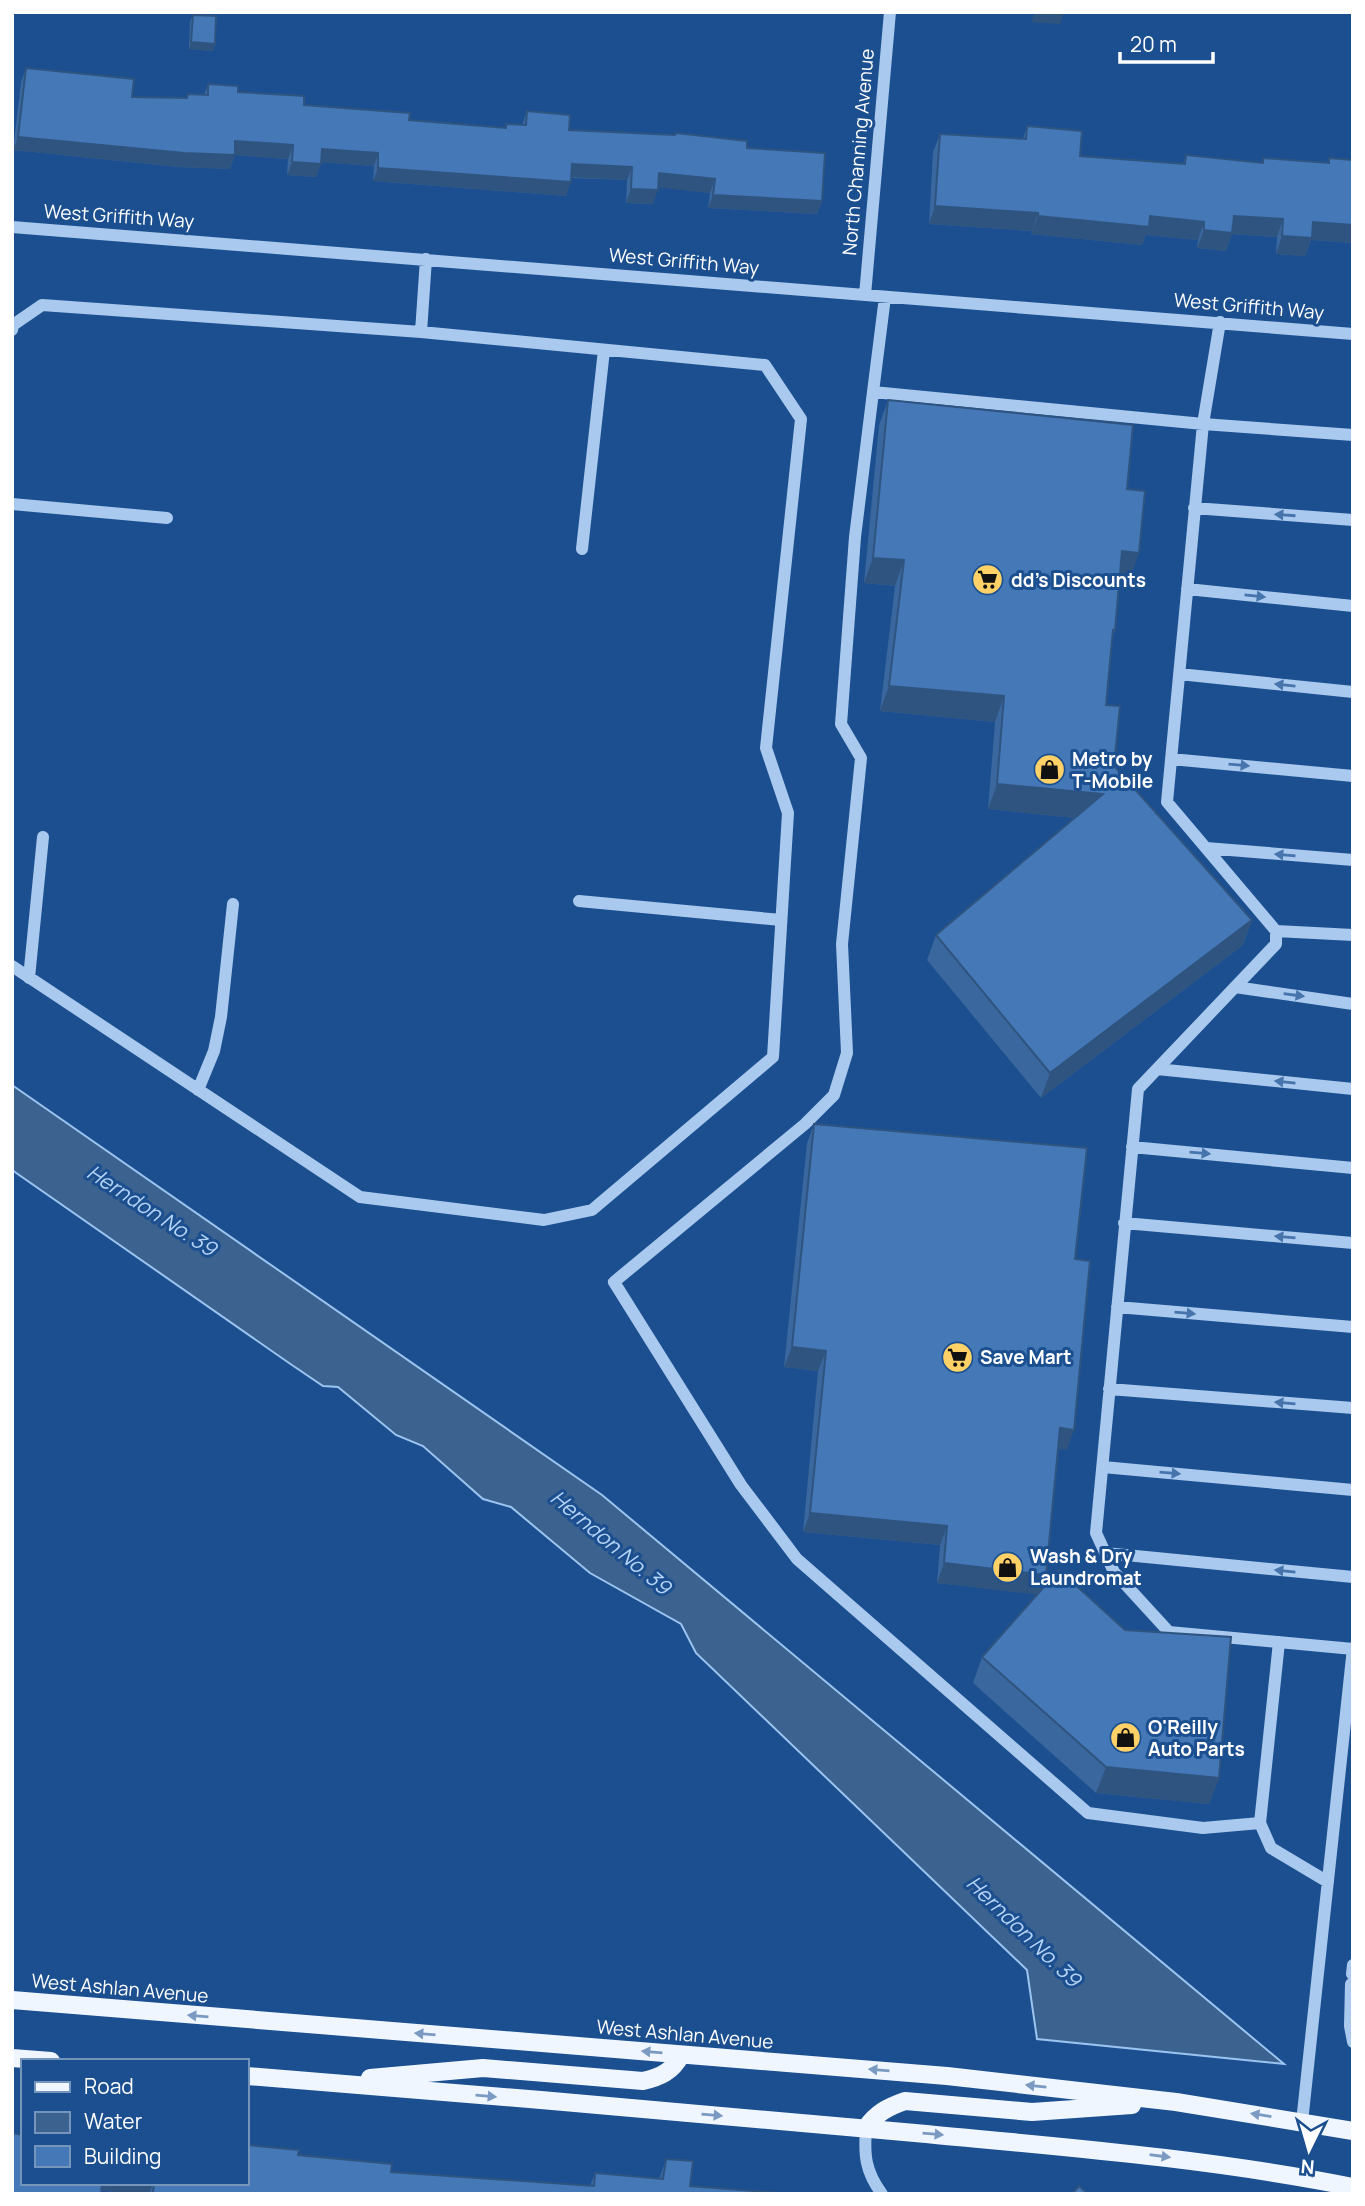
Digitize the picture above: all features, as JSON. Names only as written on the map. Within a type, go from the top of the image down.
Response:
[{"type":"main road","name":"West Ashlan Avenue","points":[[12,2000],[947,2076],[1176,2102],[1353,2131]]},
{"type":"main road","points":[[321,2082],[483,2068],[643,2081],[661,2077],[670,2071],[681,2055]]},
{"type":"main road","points":[[248,2076],[866,2128],[1149,2155],[1353,2187]]},
{"type":"main road","points":[[866,2128],[880,2112],[905,2101],[1032,2112],[1176,2102]]},
{"type":"street","name":"North Channing Avenue","points":[[865,295],[890,12]]},
{"type":"street","name":"West Griffith Way","points":[[12,227],[1353,334]]},
{"type":"street","points":[[421,332],[426,259]]},
{"type":"street","points":[[885,297],[855,537],[841,724],[861,758],[842,944],[847,1053],[834,1095],[805,1124],[614,1282],[741,1485],[797,1559],[1088,1812],[1203,1828],[1261,1823]]},
{"type":"street","points":[[12,330],[13,325],[42,305],[421,332],[765,365],[801,419],[766,748],[788,813],[773,1057],[592,1210],[544,1220],[360,1197],[12,966]]},
{"type":"street","points":[[1220,322],[1203,424],[1167,802],[1276,931],[1276,944],[1138,1089],[1096,1533],[1114,1572],[1169,1632],[1353,1649],[1349,1719],[1302,2122]]},
{"type":"street","points":[[582,549],[604,350]]},
{"type":"street","points":[[873,392],[1203,424],[1353,435]]},
{"type":"street","points":[[12,504],[166,518]]},
{"type":"street","points":[[1194,508],[1353,520]]},
{"type":"street","points":[[1187,589],[1353,606]]},
{"type":"street","points":[[1179,674],[1353,692]]},
{"type":"street","points":[[1171,759],[1353,776]]},
{"type":"street","points":[[29,978],[43,837]]},
{"type":"street","points":[[1206,848],[1353,860]]},
{"type":"street","points":[[579,901],[781,920]]},
{"type":"street","points":[[198,1090],[214,1051],[221,1017],[233,904]]},
{"type":"street","points":[[1276,931],[1353,935]]},
{"type":"street","points":[[1235,987],[1353,1004]]},
{"type":"street","points":[[1157,1069],[1353,1089]]},
{"type":"street","points":[[1132,1147],[1353,1168]]},
{"type":"street","points":[[1124,1223],[1353,1243]]},
{"type":"street","points":[[1117,1307],[1353,1327]]},
{"type":"street","points":[[1109,1389],[1353,1408]]},
{"type":"street","points":[[1102,1467],[1353,1490]]},
{"type":"street","points":[[1105,1553],[1353,1577]]},
{"type":"street","points":[[1279,1642],[1261,1823],[1271,1848],[1328,1882]]},
{"type":"street","points":[[1353,1965],[1353,2042]]},
{"type":"street","points":[[866,2128],[864,2155],[871,2180],[882,2194]]},
{"type":"water","name":"Herndon No. 39","points":[[12,1085],[602,1495],[1284,2064],[1037,2039],[1027,1970],[696,1653],[681,1624],[590,1573],[511,1507],[483,1499],[423,1446],[396,1435],[338,1387],[323,1386],[12,1170]]},
{"type":"building","points":[[193,15],[216,16],[215,44],[191,42]]},
{"type":"building","points":[[26,68],[134,79],[132,97],[187,98],[188,94],[208,95],[208,84],[238,86],[238,92],[304,96],[304,105],[410,113],[409,120],[506,128],[506,124],[526,125],[527,111],[570,115],[569,130],[676,133],[747,141],[747,148],[825,153],[822,201],[713,195],[715,179],[659,173],[658,190],[631,189],[632,167],[572,164],[571,182],[378,168],[378,153],[322,149],[321,164],[292,162],[293,145],[235,141],[235,155],[184,153],[18,137]]},
{"type":"building","points":[[1027,126],[1082,131],[1080,156],[1185,164],[1186,155],[1263,163],[1263,158],[1329,163],[1329,158],[1353,160],[1353,225],[1313,222],[1312,238],[1282,236],[1283,219],[1234,216],[1232,233],[1204,230],[1204,222],[1150,216],[1149,227],[1038,216],[1038,213],[935,206],[940,134],[1026,139]]},
{"type":"building","points":[[888,400],[1133,425],[1127,489],[1145,491],[1139,553],[1122,551],[1113,630],[1106,705],[1120,706],[1114,766],[1252,920],[1050,1073],[936,935],[1103,794],[997,784],[1004,696],[889,686],[904,560],[873,558]]},
{"type":"building","points":[[814,1124],[1087,1148],[1075,1259],[1090,1261],[1074,1430],[1060,1428],[1046,1575],[944,1563],[947,1526],[810,1513],[826,1351],[792,1347]]},
{"type":"building","name":"O'Reilly Auto Parts","points":[[1059,1570],[1125,1630],[1231,1637],[1219,1778],[1106,1767],[982,1657]]},
{"type":"building","points":[[12,2133],[21,2135],[21,2185],[102,2185],[101,2194],[12,2194]]},
{"type":"building","points":[[248,2145],[299,2150],[298,2155],[392,2164],[391,2172],[594,2186],[595,2173],[663,2179],[666,2159],[693,2161],[690,2186],[793,2194],[166,2194],[153,2193],[154,2185],[248,2185]]},
{"type":"building","points":[[1079,2186],[1088,2194],[1072,2194]]},
{"type":"place","name":"dd's Discounts","points":[[988,580]]},
{"type":"place","name":"Metro by T-Mobile","points":[[1049,770]]},
{"type":"place","name":"Save Mart","points":[[957,1357]]},
{"type":"place","name":"Wash & Dry Laundromat","points":[[1007,1567]]},
{"type":"place","name":"O'Reilly Auto Parts","points":[[1125,1738]]}]
